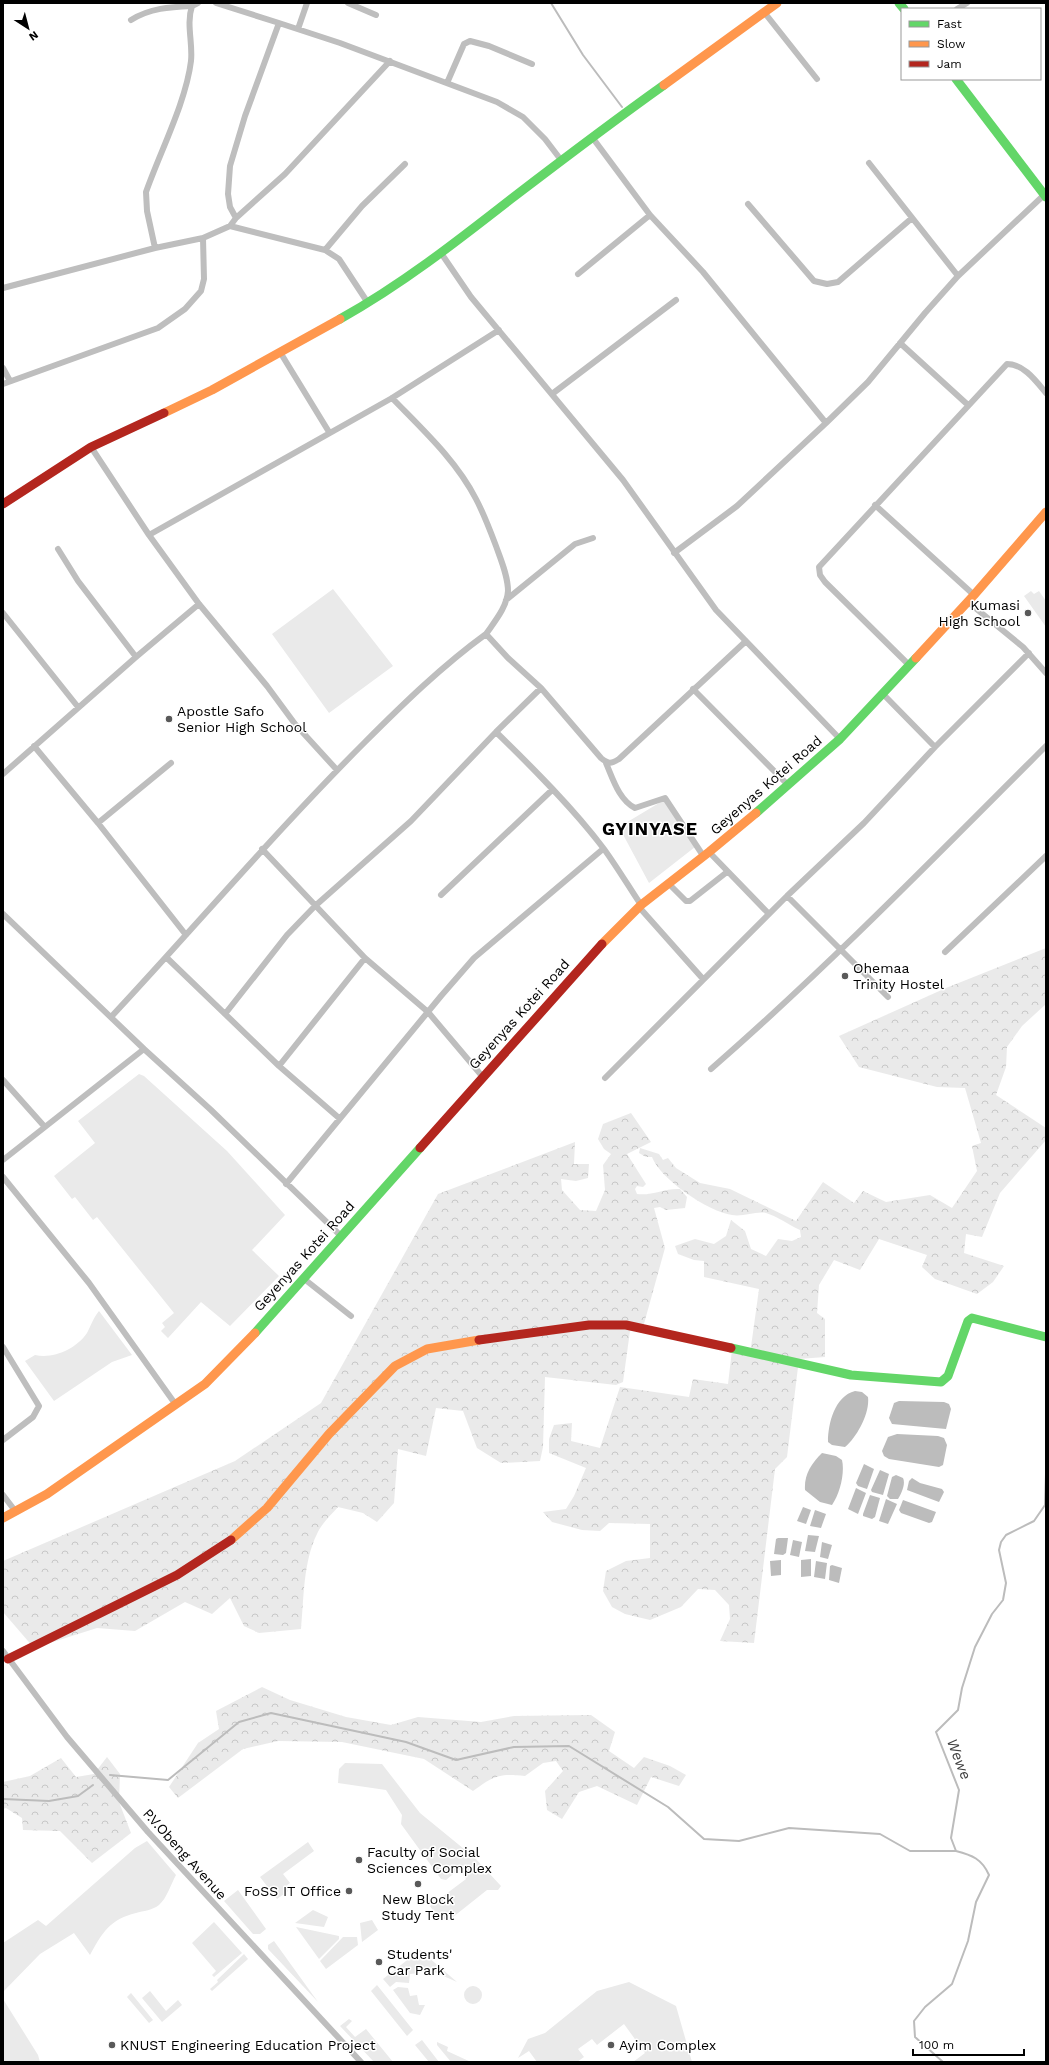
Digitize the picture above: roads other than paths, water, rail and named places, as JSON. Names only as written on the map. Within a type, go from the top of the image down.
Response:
[{"type":"street","points":[[216,3],[298,29],[390,61],[497,102],[523,117],[545,139],[561,160]]},
{"type":"street","points":[[298,29],[307,3]]},
{"type":"street","points":[[348,3],[376,15]]},
{"type":"street","points":[[3,504],[91,448],[212,390],[368,303],[441,253],[561,160],[777,3]]},
{"type":"street","points":[[131,20],[150,10],[195,5]]},
{"type":"street","points":[[155,248],[147,210],[146,192],[186,84],[191,60],[189,14],[195,5]]},
{"type":"street","points":[[764,12],[817,79]]},
{"type":"street","points":[[236,218],[230,207],[228,194],[230,166],[245,116],[279,23]]},
{"type":"street","points":[[447,83],[464,44],[470,41],[489,46],[532,64]]},
{"type":"street","points":[[3,288],[155,248],[203,238],[230,226],[236,218],[285,174],[390,61]]},
{"type":"street","points":[[674,553],[737,506],[826,423],[868,382],[958,276],[1045,196],[957,80]]},
{"type":"street","points":[[592,137],[650,215],[703,272],[826,423]]},
{"type":"street","points":[[869,163],[958,276]]},
{"type":"street","points":[[325,250],[362,206],[405,164]]},
{"type":"street","points":[[748,204],[814,281],[826,284],[838,282],[912,218]]},
{"type":"street","points":[[578,274],[650,215]]},
{"type":"street","points":[[230,226],[325,250],[339,259],[368,303]]},
{"type":"street","points":[[3,384],[158,328],[185,309],[201,291],[204,279],[203,238]]},
{"type":"street","points":[[441,253],[467,291],[623,480],[716,610],[840,739]]},
{"type":"street","points":[[552,394],[676,300]]},
{"type":"street","points":[[149,535],[392,398],[499,330]]},
{"type":"street","points":[[900,343],[968,405]]},
{"type":"street","points":[[280,352],[330,432]]},
{"type":"street","points":[[909,664],[825,582],[820,575],[819,567],[827,556],[1007,364],[1015,364],[1030,375],[1046,393]]},
{"type":"street","points":[[3,368],[10,381]]},
{"type":"street","points":[[111,1017],[167,958],[262,849],[337,770],[440,669],[486,634],[506,600],[508,591],[503,563],[476,498],[433,440],[392,398]]},
{"type":"street","points":[[91,448],[149,535],[199,604],[267,686],[295,724],[337,770]]},
{"type":"street","points":[[875,505],[1029,653],[1046,673]]},
{"type":"street","name":"Geyenyas Kotei Road","points":[[3,1518],[47,1494],[205,1384],[258,1330],[584,962],[640,906],[706,855],[788,786],[840,739],[884,694],[909,664],[971,598],[1046,512]]},
{"type":"street","points":[[506,600],[574,544],[593,538]]},
{"type":"street","points":[[58,548],[78,580],[136,657]]},
{"type":"street","points":[[3,774],[78,707],[199,604]]},
{"type":"street","points":[[3,613],[78,707]]},
{"type":"street","points":[[3,626],[9,621]]},
{"type":"street","points":[[486,634],[508,658],[541,688],[606,763],[617,789],[628,804],[635,808],[665,798],[706,855],[727,872],[769,914]]},
{"type":"street","points":[[606,763],[612,763],[619,759],[746,641]]},
{"type":"street","points":[[605,1078],[787,896],[864,824],[935,747],[1029,653]]},
{"type":"street","points":[[225,1014],[287,935],[314,906],[411,821],[496,732],[541,688]]},
{"type":"street","points":[[693,689],[788,786]]},
{"type":"street","points":[[884,694],[935,747]]},
{"type":"street","points":[[496,732],[531,766],[580,821],[603,849],[640,906],[703,979]]},
{"type":"street","points":[[34,746],[98,823],[186,935]]},
{"type":"street","points":[[711,1070],[841,951],[1046,746]]},
{"type":"street","points":[[98,823],[171,763]]},
{"type":"street","points":[[441,895],[552,790]]},
{"type":"street","points":[[262,849],[314,906],[365,958],[428,1012],[482,1076]]},
{"type":"street","points":[[286,1184],[339,1118],[474,958],[603,849]]},
{"type":"street","points":[[945,952],[1046,856]]},
{"type":"street","points":[[669,884],[686,901],[690,900],[727,872]]},
{"type":"street","points":[[787,896],[888,997]]},
{"type":"street","points":[[3,914],[144,1049],[211,1110],[341,1236]]},
{"type":"street","points":[[167,958],[279,1066],[339,1118]]},
{"type":"street","points":[[279,1066],[365,958]]},
{"type":"street","points":[[3,1160],[44,1126],[144,1049]]},
{"type":"street","points":[[3,1080],[44,1126]]},
{"type":"street","points":[[3,1177],[89,1283],[176,1405]]},
{"type":"street","points":[[303,1278],[351,1316]]},
{"type":"street","points":[[6,1655],[177,1575],[225,1546],[267,1508],[363,1397],[395,1366],[428,1349],[520,1333],[589,1325],[626,1325],[851,1375],[941,1382],[948,1376],[968,1321],[972,1318],[1046,1338]]},
{"type":"street","points":[[3,1347],[35,1397],[38,1406],[33,1417],[3,1440]]},
{"type":"street","points":[[3,1495],[16,1512]]},
{"type":"street","name":"P.V.Obeng Avenue","points":[[6,1655],[67,1737],[148,1832],[361,2062]]},
{"type":"waterway","points":[[551,3],[583,55],[622,107]]},
{"type":"waterway","name":"Wewe","points":[[943,2062],[915,2037],[914,2021],[925,2007],[952,1984],[968,1941],[976,1902],[989,1875],[980,1861],[976,1858],[956,1851],[951,1838],[959,1790],[936,1732],[958,1710],[962,1688],[975,1647],[992,1614],[1003,1600],[1006,1583],[999,1550],[1001,1542],[1006,1535],[1034,1521],[1045,1505],[1046,1474]]},
{"type":"waterway","points":[[110,1775],[168,1780],[239,1722],[271,1713],[406,1742],[456,1760],[514,1747],[569,1746],[668,1807],[704,1839],[739,1841],[789,1828],[880,1834],[910,1851],[956,1851]]},
{"type":"waterway","points":[[3,1799],[49,1801],[78,1796],[93,1785]]},
{"type":"place","name":"Kumasi High School","points":[[1028,613]]},
{"type":"place","name":"Apostle Safo Senior High School","points":[[169,719]]},
{"type":"place","name":"Ohemaa Trinity Hostel","points":[[845,976]]},
{"type":"place","name":"Faculty of Social Sciences Complex","points":[[359,1860]]},
{"type":"place","name":"New Block Study Tent","points":[[418,1884]]},
{"type":"place","name":"FoSS IT Office","points":[[349,1891]]},
{"type":"place","name":"Students' Car Park","points":[[379,1962]]},
{"type":"place","name":"KNUST Engineering Education Project","points":[[112,2045]]},
{"type":"place","name":"Ayim Complex","points":[[611,2045]]},
{"type":"district","name":"GYINYASE","points":[[650,829]]}]
